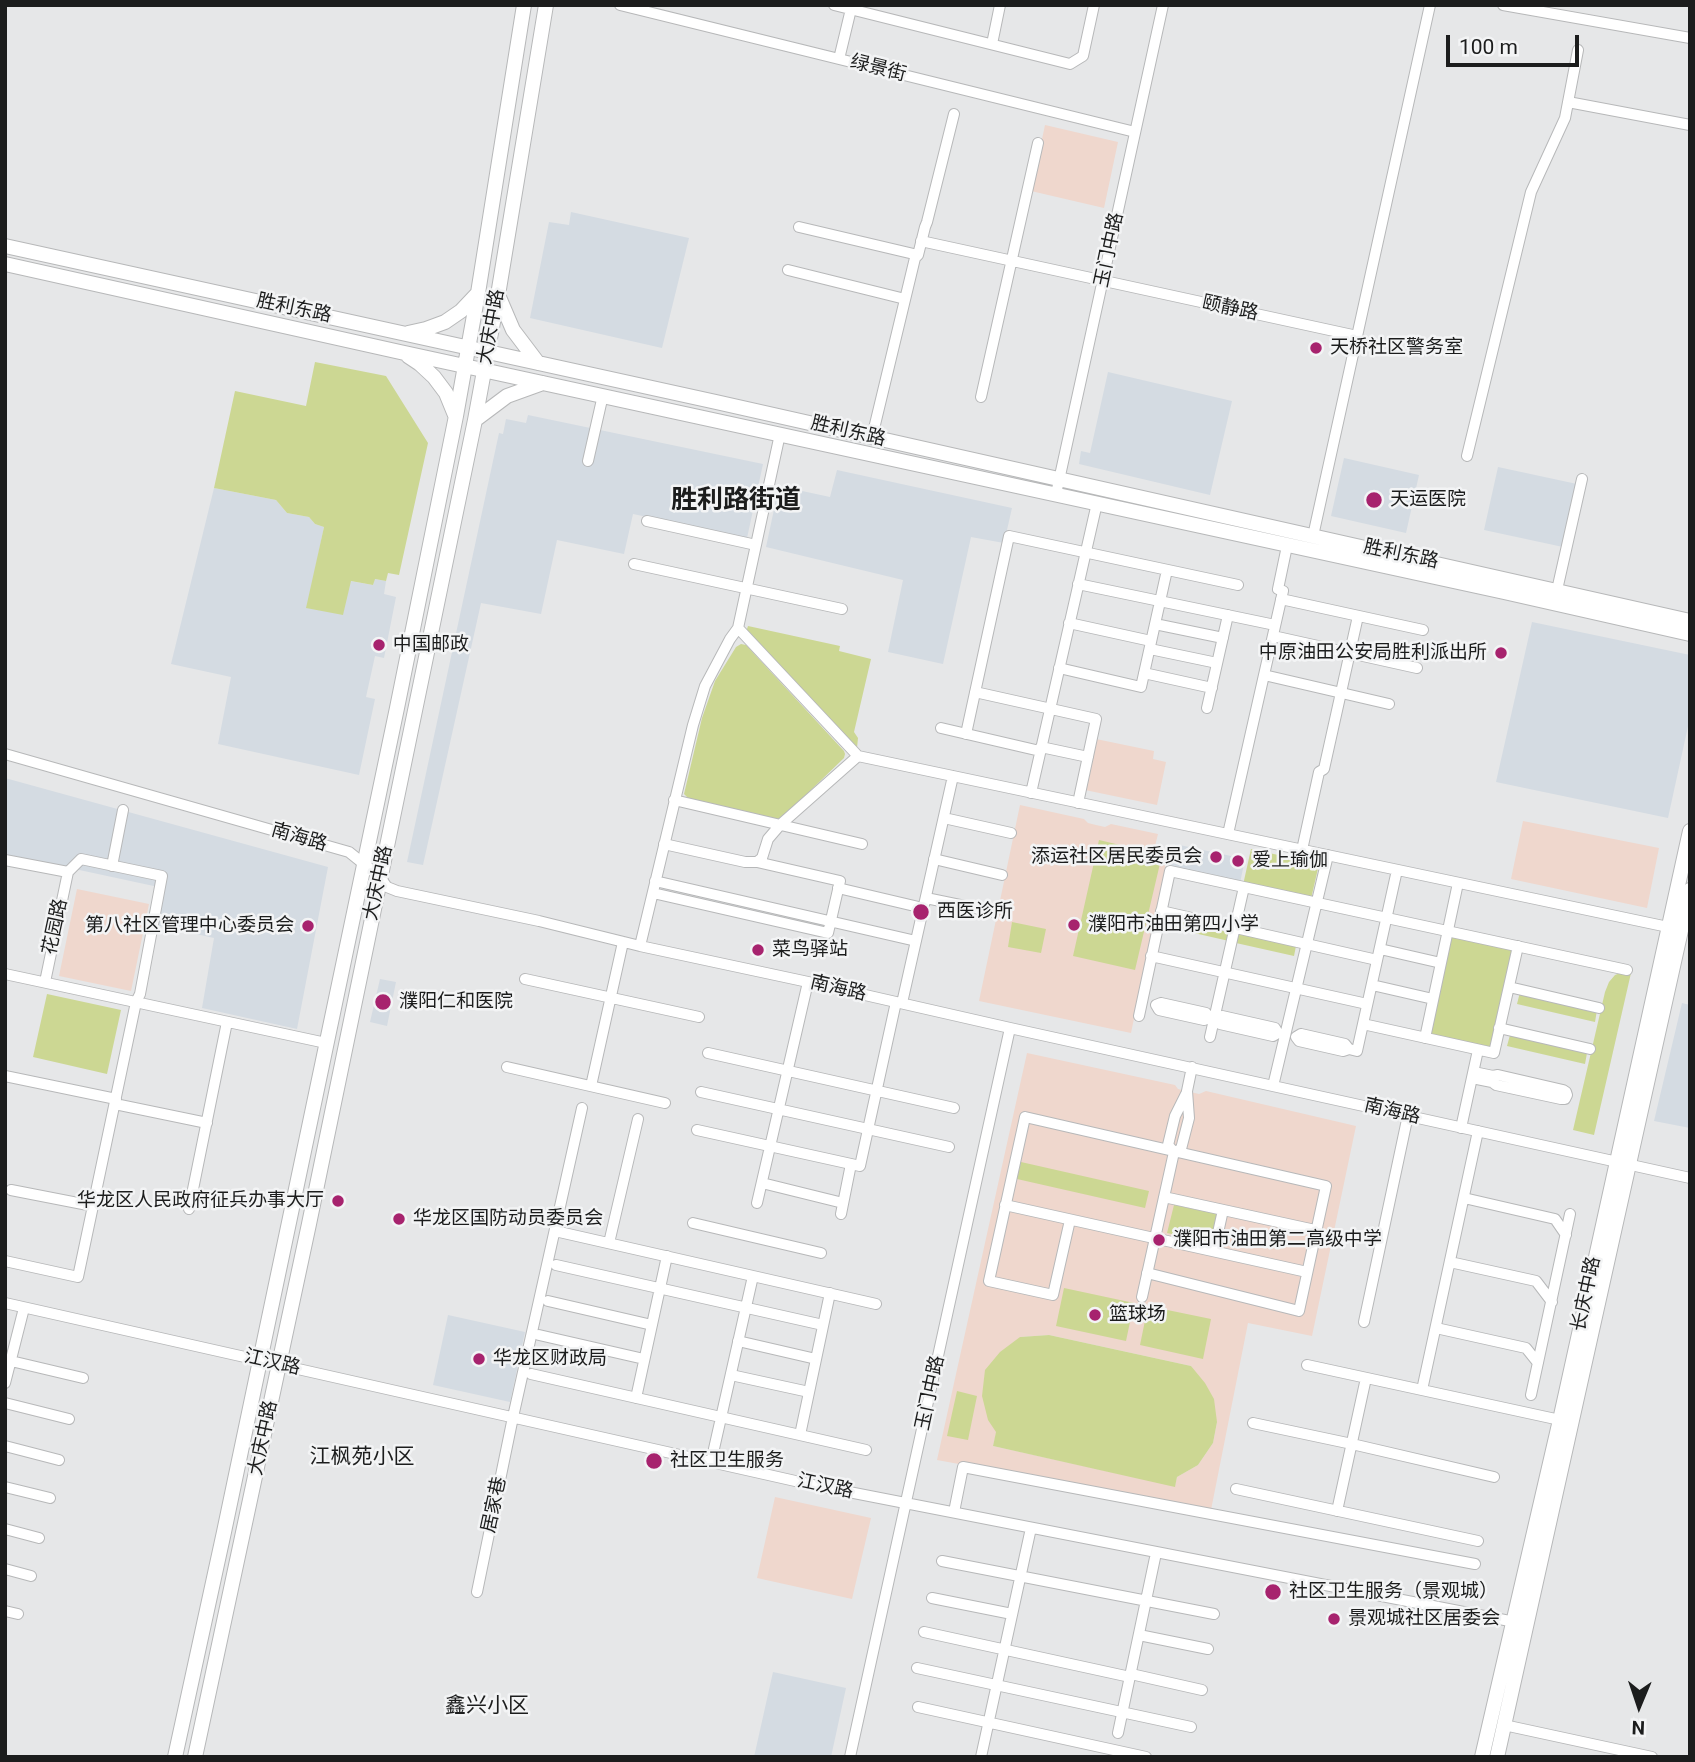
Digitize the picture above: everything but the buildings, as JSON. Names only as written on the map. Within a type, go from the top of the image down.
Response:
[{"type":"main road","name":"大庆中路","points":[[175,1757],[456,416],[524,5]]},
{"type":"main road","name":"大庆中路","points":[[195,1757],[475,421],[546,5]]},
{"type":"main road","name":"胜利东路","points":[[5,246],[872,437],[1058,487],[1097,503],[1690,634]]},
{"type":"main road","name":"胜利东路","points":[[5,264],[780,434],[1313,536],[1690,621]]},
{"type":"main road","points":[[404,334],[445,322],[461,311],[478,293]]},
{"type":"main road","points":[[498,295],[513,330],[538,363]]},
{"type":"main road","points":[[400,352],[420,364],[434,377],[446,393],[456,416]]},
{"type":"main road","points":[[475,421],[507,396],[545,382]]},
{"type":"main road","name":"长庆中路","points":[[1482,1757],[1520,1623],[1622,1163],[1668,927],[1690,831]]},
{"type":"main road","name":"长庆中路","points":[[1497,1757],[1560,1420],[1690,890]]},
{"type":"street","name":"绿景街","points":[[620,5],[1135,132]]},
{"type":"street","points":[[834,5],[1070,64],[1083,56],[1094,5]]},
{"type":"street","points":[[992,44],[1000,5]]},
{"type":"street","name":"玉门中路","points":[[1058,487],[1163,5]]},
{"type":"street","points":[[1503,5],[1690,38]]},
{"type":"street","points":[[1313,536],[1427,6]]},
{"type":"street","points":[[839,59],[851,9]]},
{"type":"street","points":[[1467,456],[1531,192],[1565,118],[1578,50]]},
{"type":"street","points":[[1568,102],[1690,125]]},
{"type":"street","points":[[872,437],[915,258],[928,222],[954,114]]},
{"type":"street","points":[[981,397],[1038,143]]},
{"type":"street","points":[[799,227],[918,255]]},
{"type":"street","name":"颐静路","points":[[921,241],[1357,336]]},
{"type":"street","points":[[788,270],[905,299]]},
{"type":"street","points":[[588,461],[603,395]]},
{"type":"street","points":[[640,946],[692,725],[705,686],[738,628],[780,434]]},
{"type":"street","points":[[1557,590],[1582,479]]},
{"type":"street","points":[[1031,793],[1097,503]]},
{"type":"street","points":[[647,521],[756,545]]},
{"type":"street","points":[[966,734],[1009,536],[1238,585]]},
{"type":"street","points":[[1228,834],[1283,591],[1278,589],[1287,545]]},
{"type":"street","points":[[634,564],[842,609]]},
{"type":"street","points":[[1059,668],[1141,687],[1167,570]]},
{"type":"street","points":[[1078,583],[1228,615],[1350,653],[1417,668]]},
{"type":"street","points":[[1281,599],[1423,630]]},
{"type":"street","points":[[1207,708],[1228,615]]},
{"type":"street","points":[[1302,850],[1319,772],[1324,769],[1358,616]]},
{"type":"street","points":[[1069,623],[1217,663]]},
{"type":"street","points":[[1155,624],[1223,638]]},
{"type":"street","points":[[738,628],[858,756],[1668,927]]},
{"type":"street","points":[[1144,673],[1212,688]]},
{"type":"street","points":[[1264,675],[1389,704]]},
{"type":"street","points":[[975,692],[1096,719],[1077,803]]},
{"type":"street","points":[[941,728],[1087,757]]},
{"type":"street","name":"南海路","points":[[5,754],[349,852],[380,877],[387,887],[397,891],[1690,1178]]},
{"type":"street","points":[[757,862],[762,858],[768,839],[780,825],[858,756]]},
{"type":"street","points":[[697,1130],[860,1166],[876,1091],[916,941],[953,776]]},
{"type":"street","points":[[674,800],[862,844]]},
{"type":"street","points":[[112,866],[123,810]]},
{"type":"street","points":[[944,818],[1011,833]]},
{"type":"street","points":[[653,893],[828,933],[840,881],[664,844]]},
{"type":"street","points":[[1273,1086],[1328,855]]},
{"type":"street","points":[[5,860],[68,872],[81,859],[162,876],[140,994],[136,1002],[78,1277],[5,1261]]},
{"type":"street","points":[[934,859],[1002,875]]},
{"type":"street","points":[[1213,1018],[1220,1024],[1273,1036],[1287,1035],[1299,1041],[1343,1051],[1357,1051],[1397,870]]},
{"type":"street","points":[[1139,1016],[1170,871],[1627,970]]},
{"type":"street","name":"花园路","points":[[44,982],[68,872]]},
{"type":"street","points":[[655,881],[916,941]]},
{"type":"street","points":[[1425,1038],[1458,883]]},
{"type":"street","points":[[1210,1037],[1244,887]]},
{"type":"street","points":[[838,888],[994,912]]},
{"type":"street","points":[[1161,911],[1307,944],[1441,962]]},
{"type":"street","points":[[591,1086],[623,942]]},
{"type":"street","points":[[1363,1024],[1494,1053],[1518,946]]},
{"type":"street","points":[[1151,956],[1367,1004]]},
{"type":"street","points":[[5,974],[326,1043]]},
{"type":"street","points":[[525,979],[699,1017]]},
{"type":"street","points":[[757,1203],[808,982]]},
{"type":"street","points":[[1371,985],[1433,999]]},
{"type":"street","points":[[1508,987],[1599,1007]]},
{"type":"street","points":[[1142,1002],[1156,1005],[1159,1010],[1204,1020],[1213,1018]]},
{"type":"street","points":[[189,1209],[227,1022]]},
{"type":"street","name":"玉门中路","points":[[850,1757],[1010,1028]]},
{"type":"street","points":[[1499,1028],[1590,1049]]},
{"type":"street","points":[[1461,1128],[1479,1050]]},
{"type":"street","points":[[708,1053],[954,1108]]},
{"type":"street","points":[[506,1067],[665,1103]]},
{"type":"street","points":[[1174,1152],[1181,1149],[1189,1118],[1187,1091],[1192,1068]]},
{"type":"street","points":[[1473,1075],[1492,1079],[1496,1085],[1561,1099],[1567,1096],[1563,1090],[1497,1074],[1492,1079]]},
{"type":"street","points":[[5,1076],[207,1123]]},
{"type":"street","points":[[701,1092],[949,1147]]},
{"type":"street","name":"居家巷","points":[[477,1592],[582,1108]]},
{"type":"street","points":[[1364,1322],[1408,1115]]},
{"type":"street","points":[[1070,1220],[1053,1295],[989,1281],[1025,1117],[1326,1186],[1299,1311],[1147,1273]]},
{"type":"street","points":[[609,1244],[638,1119]]},
{"type":"street","points":[[1422,1391],[1478,1131]]},
{"type":"street","points":[[1142,1297],[1174,1152]]},
{"type":"street","points":[[761,1183],[842,1208],[851,1164]]},
{"type":"street","points":[[11,1190],[93,1206]]},
{"type":"street","points":[[1164,1197],[1315,1230]]},
{"type":"street","points":[[1464,1198],[1555,1219],[1566,1235]]},
{"type":"street","points":[[1006,1205],[1307,1272]]},
{"type":"street","points":[[1214,1251],[1223,1210]]},
{"type":"street","points":[[1531,1395],[1570,1214]]},
{"type":"street","points":[[693,1223],[821,1253]]},
{"type":"street","points":[[555,1231],[876,1304]]},
{"type":"street","points":[[636,1398],[667,1256]]},
{"type":"street","points":[[1450,1262],[1536,1281],[1552,1301]]},
{"type":"street","points":[[556,1265],[823,1325]]},
{"type":"street","points":[[711,1462],[753,1276]]},
{"type":"street","points":[[800,1435],[830,1293]]},
{"type":"street","points":[[548,1301],[652,1325]]},
{"type":"street","name":"江汉路","points":[[5,1303],[813,1485],[1520,1623]]},
{"type":"street","points":[[5,1383],[24,1307]]},
{"type":"street","points":[[1436,1328],[1526,1348],[1538,1363]]},
{"type":"street","points":[[539,1335],[645,1359]]},
{"type":"street","points":[[738,1342],[816,1359]]},
{"type":"street","points":[[11,1361],[83,1378]]},
{"type":"street","points":[[1307,1365],[1560,1420]]},
{"type":"street","points":[[531,1374],[866,1450]]},
{"type":"street","points":[[731,1375],[809,1392]]},
{"type":"street","points":[[1337,1511],[1366,1378]]},
{"type":"street","points":[[5,1403],[69,1419]]},
{"type":"street","points":[[1253,1423],[1494,1477]]},
{"type":"street","points":[[5,1446],[59,1460]]},
{"type":"street","points":[[954,1512],[962,1467],[1475,1564]]},
{"type":"street","points":[[5,1487],[50,1498]]},
{"type":"street","points":[[1236,1489],[1478,1541]]},
{"type":"street","points":[[981,1757],[1031,1528]]},
{"type":"street","points":[[5,1529],[39,1538]]},
{"type":"street","points":[[1118,1733],[1156,1553]]},
{"type":"street","points":[[942,1561],[1214,1614]]},
{"type":"street","points":[[5,1569],[31,1576]]},
{"type":"street","points":[[932,1598],[1012,1614]]},
{"type":"street","points":[[5,1611],[18,1614]]},
{"type":"street","points":[[924,1632],[1202,1690]]},
{"type":"street","points":[[1139,1635],[1208,1649]]},
{"type":"street","points":[[917,1668],[1191,1727]]},
{"type":"street","points":[[918,1707],[1146,1757]]},
{"type":"street","points":[[1504,1725],[1652,1757]]},
{"type":"shaded area","points":[[1045,125],[1118,142],[1104,208],[1031,191]]},
{"type":"shaded area","points":[[571,212],[689,238],[662,348],[530,318],[549,222],[569,225]]},
{"type":"shaded area","points":[[1108,372],[1232,401],[1210,495],[1079,464],[1081,451],[1090,453]]},
{"type":"shaded area","points":[[528,415],[763,464],[747,538],[633,514],[624,554],[557,540],[541,614],[481,603],[423,865],[407,862],[499,433],[503,434],[506,419],[526,423]]},
{"type":"shaded area","name":"天运医院","points":[[1344,458],[1419,475],[1406,533],[1331,516]]},
{"type":"shaded area","points":[[1498,467],[1577,484],[1563,547],[1484,530]]},
{"type":"shaded area","points":[[837,470],[1012,508],[1004,543],[971,537],[943,664],[888,652],[903,580],[766,547],[779,486],[830,497]]},
{"type":"shaded area","points":[[214,488],[276,500],[287,513],[309,517],[315,524],[324,527],[307,608],[350,581],[373,585],[374,579],[386,581],[384,594],[396,597],[384,658],[375,656],[366,697],[375,699],[359,775],[218,744],[231,677],[171,664]]},
{"type":"shaded area","points":[[1532,622],[1690,655],[1690,717],[1668,818],[1496,782]]},
{"type":"shaded area","points":[[1096,739],[1154,751],[1153,759],[1166,762],[1157,805],[1085,790]]},
{"type":"shaded area","points":[[5,778],[328,867],[297,1029],[202,1008],[214,938],[155,925],[163,888],[5,854]]},
{"type":"shaded area","name":"濮阳市油田第四小学","points":[[1020,805],[1084,819],[1088,823],[1105,827],[1111,824],[1158,834],[1155,846],[1169,849],[1131,1033],[979,1001]]},
{"type":"shaded area","points":[[1523,821],[1659,848],[1647,908],[1511,879]]},
{"type":"shaded area","points":[[1175,844],[1245,859],[1240,883],[1170,868]]},
{"type":"shaded area","points":[[77,889],[149,904],[131,991],[59,976]]},
{"type":"shaded area","name":"濮阳仁和医院","points":[[380,979],[396,982],[387,1026],[370,1022]]},
{"type":"shaded area","points":[[1682,1003],[1690,1005],[1690,1128],[1654,1121]]},
{"type":"shaded area","name":"濮阳市油田第二高级中学","points":[[1027,1053],[1175,1085],[1178,1089],[1199,1094],[1206,1091],[1356,1126],[1312,1336],[1248,1323],[1211,1510],[937,1460]],"holes":[[[1049,1335],[1191,1366],[1217,1422],[1213,1443],[1198,1465],[1177,1477],[1175,1486],[993,1446],[1020,1337]]]},
{"type":"shaded area","name":"华龙区财政局","points":[[448,1315],[525,1332],[510,1402],[433,1385]]},
{"type":"shaded area","points":[[775,1497],[871,1518],[852,1599],[757,1578]]},
{"type":"shaded area","points":[[773,1672],[846,1688],[831,1757],[754,1757]]},
{"type":"green space","points":[[315,362],[386,376],[428,443],[399,575],[388,573],[386,581],[375,579],[373,585],[351,581],[343,615],[306,608],[324,527],[315,524],[309,517],[287,513],[276,500],[214,488],[235,391],[306,406]]},
{"type":"green space","points":[[748,626],[840,646],[839,651],[871,659],[854,732],[858,738],[857,748],[746,632]]},
{"type":"green space","points":[[746,645],[845,754],[782,818],[688,798],[684,794],[702,718],[715,681],[736,647]]},
{"type":"green space","points":[[1099,840],[1162,855],[1135,970],[1073,956]]},
{"type":"green space","points":[[1251,849],[1319,864],[1311,899],[1243,885]]},
{"type":"green space","points":[[1174,917],[1231,930],[1229,941],[1172,928]]},
{"type":"green space","points":[[1012,922],[1046,929],[1041,953],[1008,947]]},
{"type":"green space","points":[[1238,933],[1296,946],[1294,956],[1236,943]]},
{"type":"green space","points":[[1449,935],[1512,948],[1492,1047],[1429,1034]]},
{"type":"green space","points":[[1631,973],[1594,1135],[1573,1130],[1605,992],[1615,975]]},
{"type":"green space","points":[[1520,992],[1597,1010],[1595,1022],[1517,1004]]},
{"type":"green space","points":[[47,994],[121,1010],[107,1074],[33,1057]]},
{"type":"green space","points":[[1510,1035],[1587,1053],[1585,1064],[1507,1046]]},
{"type":"green space","points":[[1021,1162],[1149,1191],[1145,1208],[1017,1179]]},
{"type":"green space","points":[[1174,1205],[1218,1214],[1212,1243],[1167,1233]]},
{"type":"green space","name":"篮球场","points":[[1064,1288],[1134,1303],[1126,1341],[1056,1326]]},
{"type":"green space","name":"篮球场","points":[[1148,1306],[1211,1319],[1203,1359],[1140,1345]]},
{"type":"green space","points":[[1049,1335],[1191,1366],[1214,1399],[1217,1422],[1213,1443],[1198,1465],[1177,1477],[1175,1487],[993,1446],[996,1432],[988,1420],[982,1396],[985,1370],[1000,1352],[1020,1337]]},
{"type":"green space","points":[[957,1391],[977,1396],[968,1440],[947,1436]]},
{"type":"place","name":"天桥社区警务室","points":[[1316,348]]},
{"type":"place","name":"天运医院","points":[[1374,500]]},
{"type":"place","name":"中国邮政","points":[[379,645]]},
{"type":"place","name":"中原油田公安局胜利派出所","points":[[1501,653]]},
{"type":"place","name":"添运社区居民委员会","points":[[1216,857]]},
{"type":"place","name":"爱上瑜伽","points":[[1238,861]]},
{"type":"place","name":"西医诊所","points":[[921,912]]},
{"type":"place","name":"濮阳市油田第四小学","points":[[1074,925]]},
{"type":"place","name":"第八社区管理中心委员会","points":[[308,926]]},
{"type":"place","name":"菜鸟驿站","points":[[758,950]]},
{"type":"place","name":"濮阳仁和医院","points":[[383,1002]]},
{"type":"place","name":"华龙区人民政府征兵办事大厅","points":[[338,1201]]},
{"type":"place","name":"华龙区国防动员委员会","points":[[399,1219]]},
{"type":"place","name":"濮阳市油田第二高级中学","points":[[1159,1240]]},
{"type":"place","name":"篮球场","points":[[1095,1315]]},
{"type":"place","name":"华龙区财政局","points":[[479,1359]]},
{"type":"place","name":"社区卫生服务","points":[[654,1461]]},
{"type":"place","name":"社区卫生服务（景观城）","points":[[1273,1592]]},
{"type":"place","name":"景观城社区居委会","points":[[1334,1619]]},
{"type":"district","name":"胜利路街道","points":[[736,501]]},
{"type":"district","name":"江枫苑小区","points":[[362,1458]]},
{"type":"district","name":"鑫兴小区","points":[[487,1707]]}]
